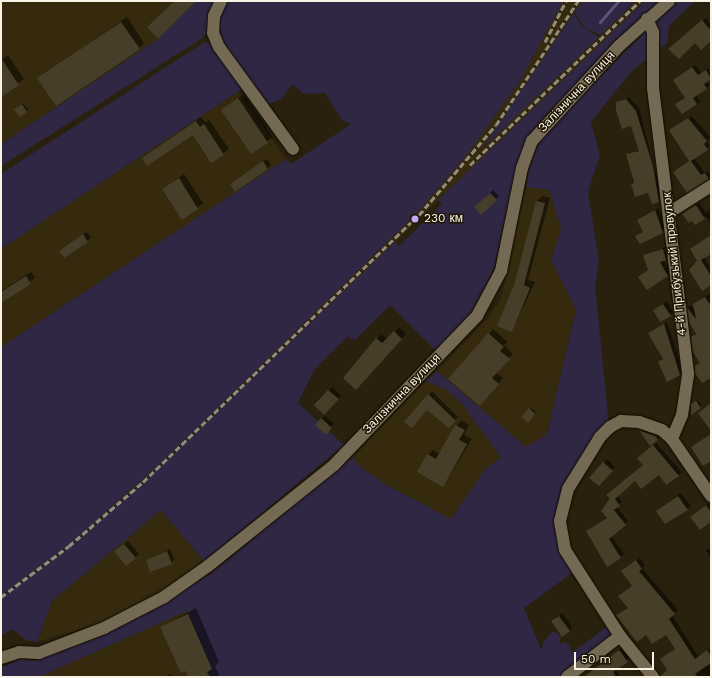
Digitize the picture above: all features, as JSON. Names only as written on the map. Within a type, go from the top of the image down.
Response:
[{"type":"street","points":[[221,1],[214,16],[214,33],[219,47],[293,149]]},
{"type":"street","name":"Залізнична вулиця","points":[[1,658],[19,652],[39,653],[104,628],[164,597],[208,566],[334,465],[477,316],[501,271],[522,168],[532,141],[647,19],[669,1]]},
{"type":"street","name":"4-й Прибузький провулок","points":[[647,19],[654,32],[653,88],[670,212],[676,293],[688,376],[682,415],[672,439]]},
{"type":"street","points":[[670,212],[711,186]]},
{"type":"street","points":[[653,677],[620,636],[565,550],[560,532],[562,508],[568,489],[600,437],[616,423],[639,422],[662,430],[672,439],[711,496]]},
{"type":"street","points":[[567,677],[620,636]]},
{"type":"shaded area","points":[[1,1],[196,1],[158,39],[1,144]]},
{"type":"shaded area","points":[[196,1],[216,1],[209,30],[201,39],[1,166],[1,144],[158,39]]},
{"type":"shaded area","points":[[225,1],[563,1],[520,81],[466,156],[417,213],[162,462],[68,546],[1,596],[1,347],[286,159],[291,164],[351,124],[342,120],[325,93],[304,94],[292,84],[282,99],[268,104],[222,44],[217,30]]},
{"type":"shaded area","points":[[563,1],[582,1],[483,148],[636,1],[645,1],[164,464],[70,547],[1,598],[162,462],[417,213],[498,112]]},
{"type":"shaded area","points":[[582,1],[636,1],[601,35],[585,28],[578,18],[575,12]]},
{"type":"shaded area","points":[[645,1],[660,1],[542,119],[525,140],[516,167],[494,268],[469,316],[435,350],[390,305],[355,340],[347,337],[314,370],[298,403],[344,445],[204,561],[161,510],[52,601],[37,642],[26,640],[12,629],[1,636],[1,598],[70,547],[138,487],[395,242],[399,246],[442,204],[438,200]]},
{"type":"shaded area","points":[[676,1],[695,1],[669,26],[667,43],[632,71],[591,122],[600,155],[588,192],[599,262],[595,286],[609,425],[559,507],[575,571],[524,608],[542,651],[543,642],[553,631],[561,636],[559,644],[566,642],[573,652],[609,625],[611,638],[563,677],[210,677],[207,672],[212,669],[187,611],[39,677],[1,677],[1,668],[21,659],[34,661],[106,634],[168,601],[213,572],[353,457],[359,466],[385,484],[451,519],[485,469],[501,458],[463,405],[447,390],[426,381],[437,371],[526,447],[547,434],[576,310],[551,260],[561,229],[549,190],[526,187],[529,170],[538,144],[551,126]]},
{"type":"shaded area","points":[[574,13],[581,26],[599,37],[482,149]]},
{"type":"shaded area","points":[[212,42],[242,89],[1,249],[1,174],[203,43]]},
{"type":"shaded area","points":[[238,92],[286,159],[1,347],[1,249]]},
{"type":"shaded area","points":[[526,187],[549,190],[561,229],[551,260],[576,310],[547,434],[526,448],[437,371],[488,318],[501,298]]},
{"type":"shaded area","points":[[426,381],[447,390],[463,405],[501,458],[485,469],[451,519],[385,484],[359,466],[353,457]]},
{"type":"shaded area","points":[[161,510],[204,561],[161,593],[102,623],[37,642],[52,601]]},
{"type":"shaded area","points":[[187,611],[212,669],[210,677],[39,677]]},
{"type":"building","points":[[175,1],[196,1],[158,39],[147,27]]},
{"type":"building","points":[[702,20],[711,31],[711,41],[701,50],[695,43],[679,59],[668,49]]},
{"type":"building","points":[[121,22],[140,49],[56,106],[37,78]]},
{"type":"building","points":[[1,58],[19,85],[1,97]]},
{"type":"building","points":[[692,67],[698,75],[706,70],[711,79],[704,84],[707,89],[693,98],[697,104],[682,114],[675,104],[685,98],[673,80]]},
{"type":"building","points":[[238,98],[268,143],[251,154],[221,110]]},
{"type":"building","points":[[626,99],[636,111],[653,166],[659,202],[652,204],[648,193],[635,197],[631,184],[634,183],[626,154],[639,151],[631,126],[622,129],[616,110],[616,102]]},
{"type":"building","points":[[22,104],[27,112],[20,117],[14,109]]},
{"type":"building","points":[[688,118],[707,141],[704,144],[708,150],[691,161],[701,175],[705,173],[709,179],[687,193],[673,172],[689,161],[669,130]]},
{"type":"building","points":[[196,121],[200,127],[204,124],[224,155],[211,163],[193,135],[147,166],[142,158]]},
{"type":"building","points":[[263,161],[268,169],[235,192],[230,184]]},
{"type":"building","points":[[179,178],[198,209],[182,220],[162,189]]},
{"type":"building","points":[[490,193],[497,200],[481,215],[474,207]]},
{"type":"building","points":[[536,201],[545,203],[524,285],[530,288],[512,332],[497,326],[515,282]]},
{"type":"building","points":[[696,205],[705,219],[695,225],[692,221],[689,223],[682,214]]},
{"type":"building","points":[[655,210],[663,233],[640,244],[635,236],[643,232],[637,220]]},
{"type":"building","points":[[83,234],[88,242],[64,258],[59,251]]},
{"type":"building","points":[[711,235],[711,254],[701,260],[711,276],[711,285],[702,291],[689,270],[697,261],[690,249]]},
{"type":"building","points":[[663,249],[666,260],[660,262],[668,276],[647,290],[638,277],[648,270],[643,255]]},
{"type":"building","points":[[26,276],[31,284],[1,303],[1,292]]},
{"type":"building","points":[[705,297],[711,306],[711,378],[702,383],[695,373],[695,366],[700,363],[693,352],[691,337],[696,334],[689,322],[687,307],[696,319],[693,304]]},
{"type":"building","points":[[663,304],[671,316],[660,322],[653,310]]},
{"type":"building","points":[[664,324],[680,375],[667,382],[658,362],[663,359],[648,333]]},
{"type":"building","points":[[394,331],[402,339],[356,390],[343,378],[376,338],[382,343]]},
{"type":"building","points":[[488,333],[504,347],[500,351],[510,359],[492,378],[499,384],[480,406],[448,379]]},
{"type":"building","points":[[328,390],[339,399],[324,415],[314,405]]},
{"type":"building","points":[[428,394],[456,421],[449,428],[427,410],[412,428],[404,422]]},
{"type":"building","points":[[696,401],[701,408],[691,415],[691,404]]},
{"type":"building","points":[[711,403],[711,431],[698,413]]},
{"type":"building","points":[[529,408],[535,414],[528,423],[521,417]]},
{"type":"building","points":[[321,418],[332,428],[326,435],[315,425]]},
{"type":"building","points":[[455,425],[465,430],[459,440],[467,444],[443,487],[417,472],[427,454],[436,459]]},
{"type":"building","points":[[639,430],[655,436],[658,440],[650,446]]},
{"type":"building","points":[[711,434],[711,461],[703,466],[691,447]]},
{"type":"building","points":[[653,445],[679,476],[666,485],[659,475],[641,489],[635,481],[615,499],[620,506],[614,510],[626,525],[609,539],[621,558],[607,567],[586,531],[607,518],[601,511],[610,498],[606,495],[643,465],[637,458]]},
{"type":"building","points":[[603,462],[613,471],[599,486],[589,478]]},
{"type":"building","points":[[678,496],[688,510],[665,524],[656,511]]},
{"type":"building","points":[[706,505],[711,512],[711,522],[700,530],[690,517]]},
{"type":"building","points":[[124,544],[136,558],[126,566],[114,551]]},
{"type":"building","points":[[167,551],[172,564],[150,572],[146,560]]},
{"type":"building","points":[[636,560],[642,569],[639,571],[675,614],[669,619],[695,659],[707,650],[711,656],[711,663],[695,674],[698,677],[660,677],[667,670],[660,659],[675,649],[666,635],[652,644],[646,635],[637,642],[616,615],[628,608],[618,596],[632,586],[621,571]]},
{"type":"building","points":[[188,614],[212,669],[207,672],[210,677],[188,677],[186,671],[181,673],[160,627]]},
{"type":"building","points":[[559,616],[570,631],[562,637],[551,621]]},
{"type":"building","points":[[619,650],[628,662],[613,672],[616,677],[584,677]]},
{"type":"waterway","points":[[600,22],[618,1]]},
{"type":"railway","points":[[545,42],[566,1]]},
{"type":"railway","points":[[1,597],[69,546],[143,482],[419,215],[496,125],[578,1]]},
{"type":"railway","points":[[470,165],[640,1]]},
{"type":"place","name":"230 км","points":[[415,219]]}]
